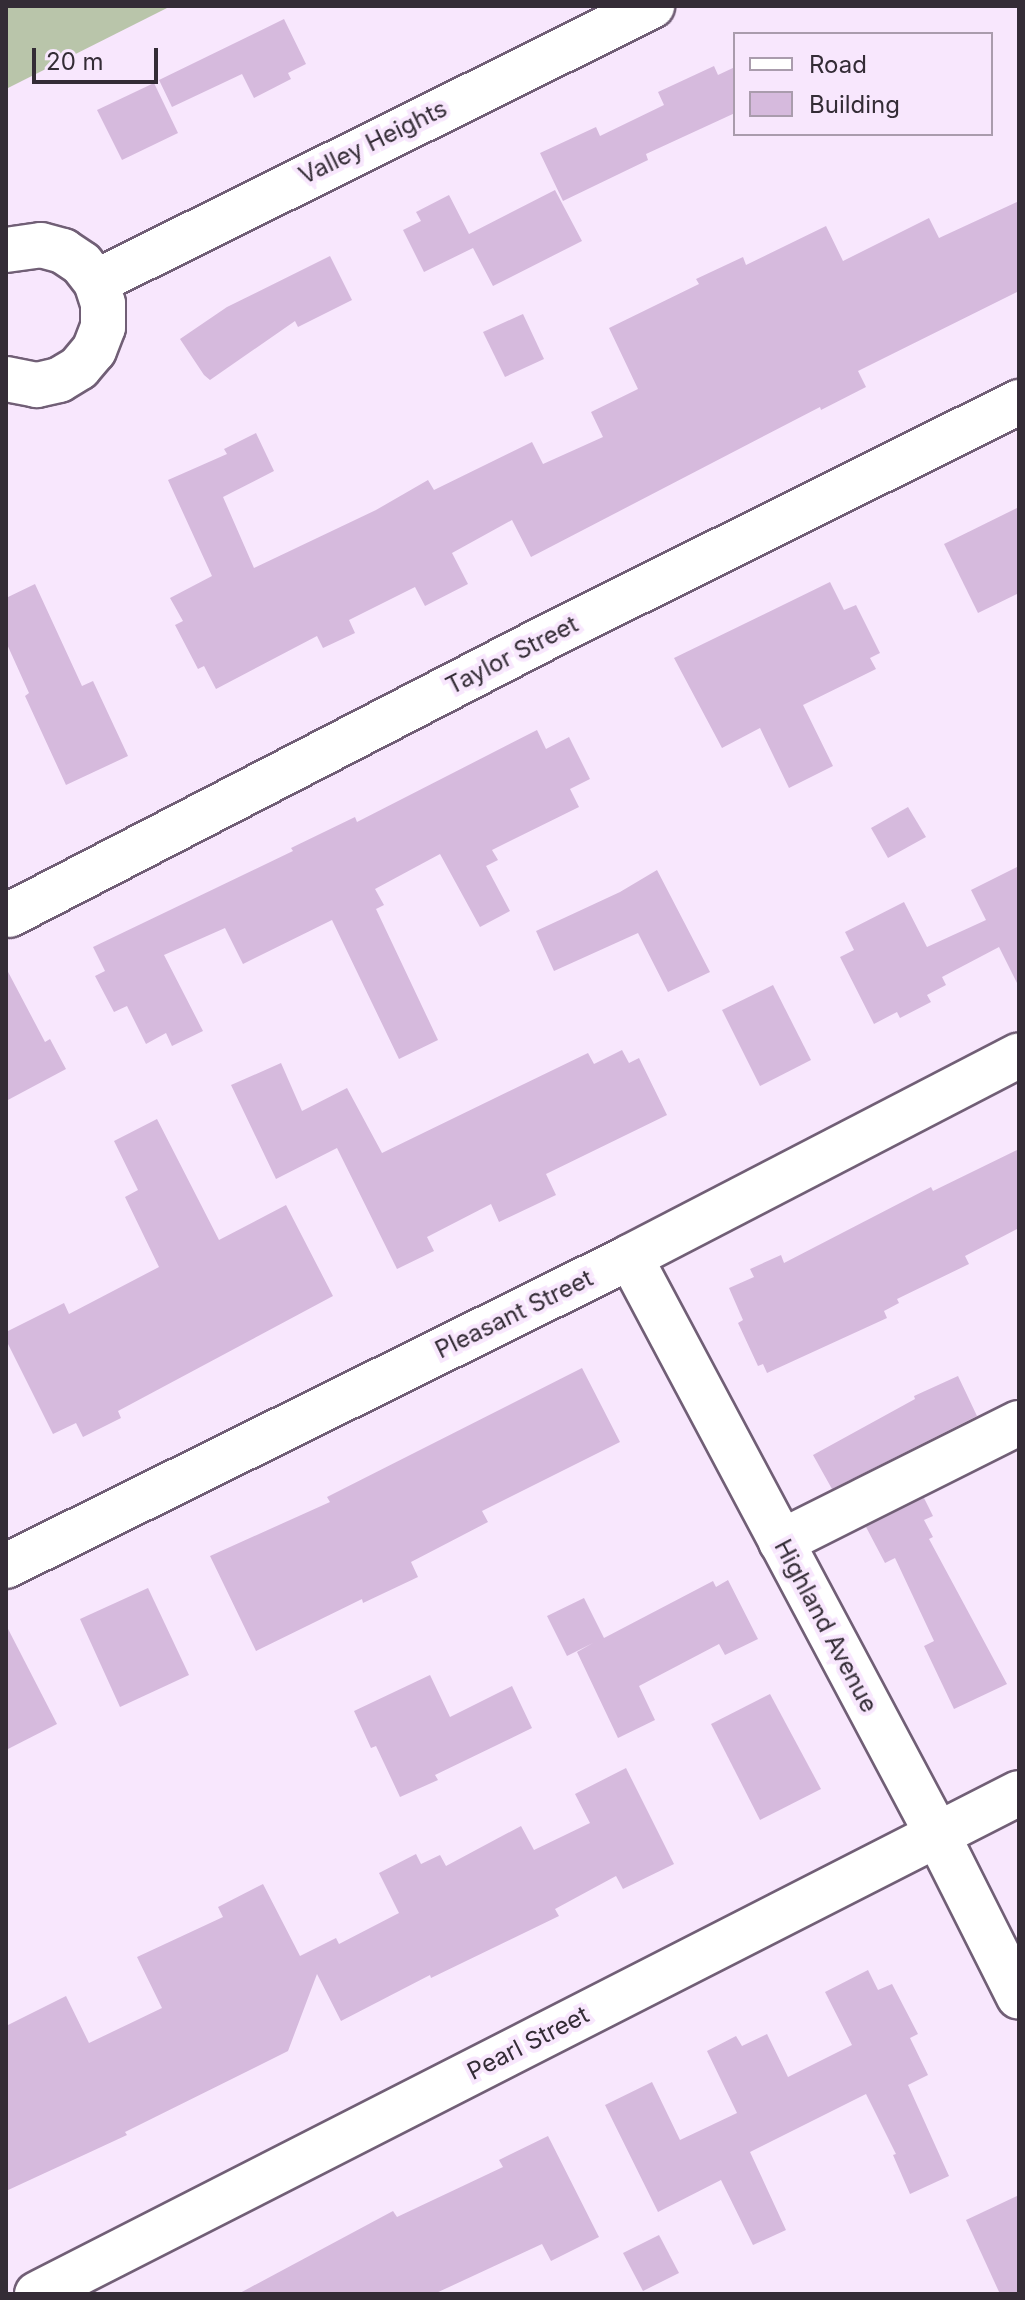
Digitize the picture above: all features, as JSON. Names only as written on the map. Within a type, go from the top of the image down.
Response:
[{"type":"street","name":"Valley Heights","points":[[96,282],[652,6]]},
{"type":"street","points":[[6,250],[18,245],[41,245],[63,251],[82,264],[96,282],[103,304],[103,327],[94,350],[79,368],[59,380],[37,385],[6,379]]},
{"type":"street","name":"Taylor Street","points":[[9,915],[553,634],[1019,402]]},
{"type":"street","name":"Pleasant Street","points":[[6,1566],[630,1257],[1019,1055]]},
{"type":"street","name":"Highland Avenue","points":[[630,1257],[937,1834],[1019,1997]]},
{"type":"street","points":[[781,1542],[1019,1423]]},
{"type":"street","name":"Pearl Street","points":[[37,2294],[1019,1793]]},
{"type":"green space","points":[[6,6],[171,6],[6,89]]},
{"type":"building","points":[[284,19],[306,64],[288,73],[291,79],[254,98],[242,74],[172,107],[159,80]]},
{"type":"building","points":[[714,66],[718,75],[733,68],[733,114],[646,154],[648,160],[563,201],[540,153],[596,127],[600,136],[664,105],[658,92]]},
{"type":"building","points":[[154,83],[178,133],[122,160],[97,110]]},
{"type":"building","points":[[555,190],[582,241],[493,286],[473,248],[424,272],[403,230],[421,221],[416,212],[449,195],[469,234]]},
{"type":"building","points":[[1019,201],[1019,291],[858,371],[866,387],[821,410],[820,407],[531,557],[512,520],[452,553],[468,584],[425,606],[415,587],[349,620],[355,633],[323,648],[317,636],[216,689],[204,666],[198,669],[175,625],[183,621],[170,598],[212,576],[168,480],[227,454],[224,449],[256,433],[274,471],[223,497],[254,568],[376,510],[428,480],[434,490],[532,442],[543,464],[603,437],[591,412],[638,389],[609,328],[699,284],[696,279],[743,257],[746,265],[826,226],[843,261],[929,218],[939,238]]},
{"type":"building","points":[[330,256],[352,300],[298,327],[295,321],[210,380],[204,375],[180,339],[227,307]]},
{"type":"building","points":[[523,314],[544,359],[505,377],[483,332]]},
{"type":"building","points":[[1019,507],[1019,593],[978,613],[944,544]]},
{"type":"building","points":[[830,582],[844,610],[856,605],[880,653],[870,658],[876,669],[803,705],[833,766],[789,788],[760,728],[722,748],[674,658]]},
{"type":"building","points":[[35,584],[82,686],[93,681],[128,756],[66,785],[25,696],[29,693],[6,642],[6,598]]},
{"type":"building","points":[[537,730],[546,749],[569,737],[590,779],[570,789],[579,807],[492,850],[498,860],[486,866],[510,911],[480,927],[440,854],[375,889],[384,905],[376,909],[438,1040],[399,1059],[332,920],[243,964],[225,928],[164,955],[203,1031],[172,1046],[166,1033],[146,1044],[127,1006],[114,1012],[95,976],[105,971],[93,947],[293,851],[291,848],[355,817],[357,822]]},
{"type":"building","points":[[908,807],[926,837],[888,858],[871,828]]},
{"type":"building","points":[[1019,866],[1019,987],[999,947],[942,977],[946,985],[927,995],[931,1002],[900,1018],[897,1012],[874,1024],[840,957],[854,950],[845,932],[904,902],[927,947],[986,920],[971,890]]},
{"type":"building","points":[[657,870],[710,972],[668,992],[638,933],[554,971],[536,931],[620,892]]},
{"type":"building","points":[[6,968],[45,1042],[50,1039],[66,1069],[6,1101]]},
{"type":"building","points":[[773,985],[811,1060],[760,1086],[722,1010]]},
{"type":"building","points":[[622,1050],[629,1063],[639,1058],[667,1115],[546,1174],[556,1195],[499,1222],[491,1204],[427,1237],[434,1251],[397,1269],[337,1148],[276,1179],[231,1085],[281,1063],[302,1111],[347,1088],[382,1153],[588,1053],[594,1064]]},
{"type":"building","points":[[157,1119],[219,1240],[286,1205],[333,1296],[118,1411],[121,1418],[83,1437],[76,1423],[53,1434],[6,1340],[6,1332],[64,1303],[69,1314],[159,1267],[125,1197],[138,1190],[114,1141]]},
{"type":"building","points":[[1019,1149],[1019,1228],[965,1256],[969,1264],[897,1299],[899,1303],[884,1311],[887,1318],[767,1373],[763,1364],[758,1366],[738,1323],[743,1320],[729,1288],[754,1277],[750,1269],[781,1255],[784,1263],[931,1187],[933,1191]]},
{"type":"building","points":[[582,1368],[620,1442],[482,1511],[488,1522],[411,1562],[418,1577],[363,1603],[362,1599],[256,1651],[210,1556],[330,1502],[327,1497]]},
{"type":"building","points":[[958,1376],[977,1416],[832,1489],[813,1455],[915,1399],[914,1396]]},
{"type":"building","points":[[924,1498],[933,1516],[924,1520],[933,1537],[929,1539],[1007,1684],[954,1709],[924,1646],[934,1641],[895,1558],[885,1563],[866,1527]]},
{"type":"building","points":[[728,1580],[758,1639],[725,1655],[719,1644],[639,1686],[655,1720],[618,1738],[577,1652],[593,1643],[567,1656],[547,1616],[584,1598],[604,1638],[713,1581],[716,1587]]},
{"type":"building","points":[[148,1588],[189,1675],[120,1707],[80,1619]]},
{"type":"building","points":[[6,1625],[57,1724],[6,1750]]},
{"type":"building","points":[[430,1675],[450,1717],[512,1686],[532,1728],[435,1775],[438,1780],[400,1797],[376,1746],[371,1748],[354,1711]]},
{"type":"building","points":[[770,1694],[821,1789],[760,1820],[711,1724]]},
{"type":"building","points":[[626,1768],[674,1864],[623,1889],[616,1876],[555,1909],[559,1916],[431,1978],[430,1975],[341,2021],[317,1974],[288,2051],[125,2132],[127,2135],[6,2191],[6,2026],[66,1996],[89,2043],[162,2008],[137,1957],[223,1917],[218,1907],[263,1884],[300,1956],[336,1938],[339,1944],[399,1913],[379,1873],[416,1854],[421,1864],[440,1855],[446,1866],[521,1826],[534,1850],[590,1823],[575,1794]]},
{"type":"building","points":[[868,1970],[878,1990],[892,1984],[918,2034],[910,2038],[928,2075],[908,2085],[949,2176],[910,2194],[893,2155],[896,2154],[866,2094],[750,2152],[786,2230],[753,2245],[721,2180],[658,2212],[605,2105],[652,2082],[680,2140],[737,2113],[707,2051],[736,2036],[742,2046],[767,2034],[788,2077],[852,2045],[825,1992]]},
{"type":"building","points":[[548,2136],[599,2237],[551,2261],[542,2244],[434,2294],[238,2294],[393,2211],[397,2217],[503,2167],[499,2160]]},
{"type":"building","points":[[1019,2195],[1019,2294],[1000,2294],[966,2220]]},
{"type":"building","points":[[659,2235],[679,2273],[643,2291],[623,2253]]}]
